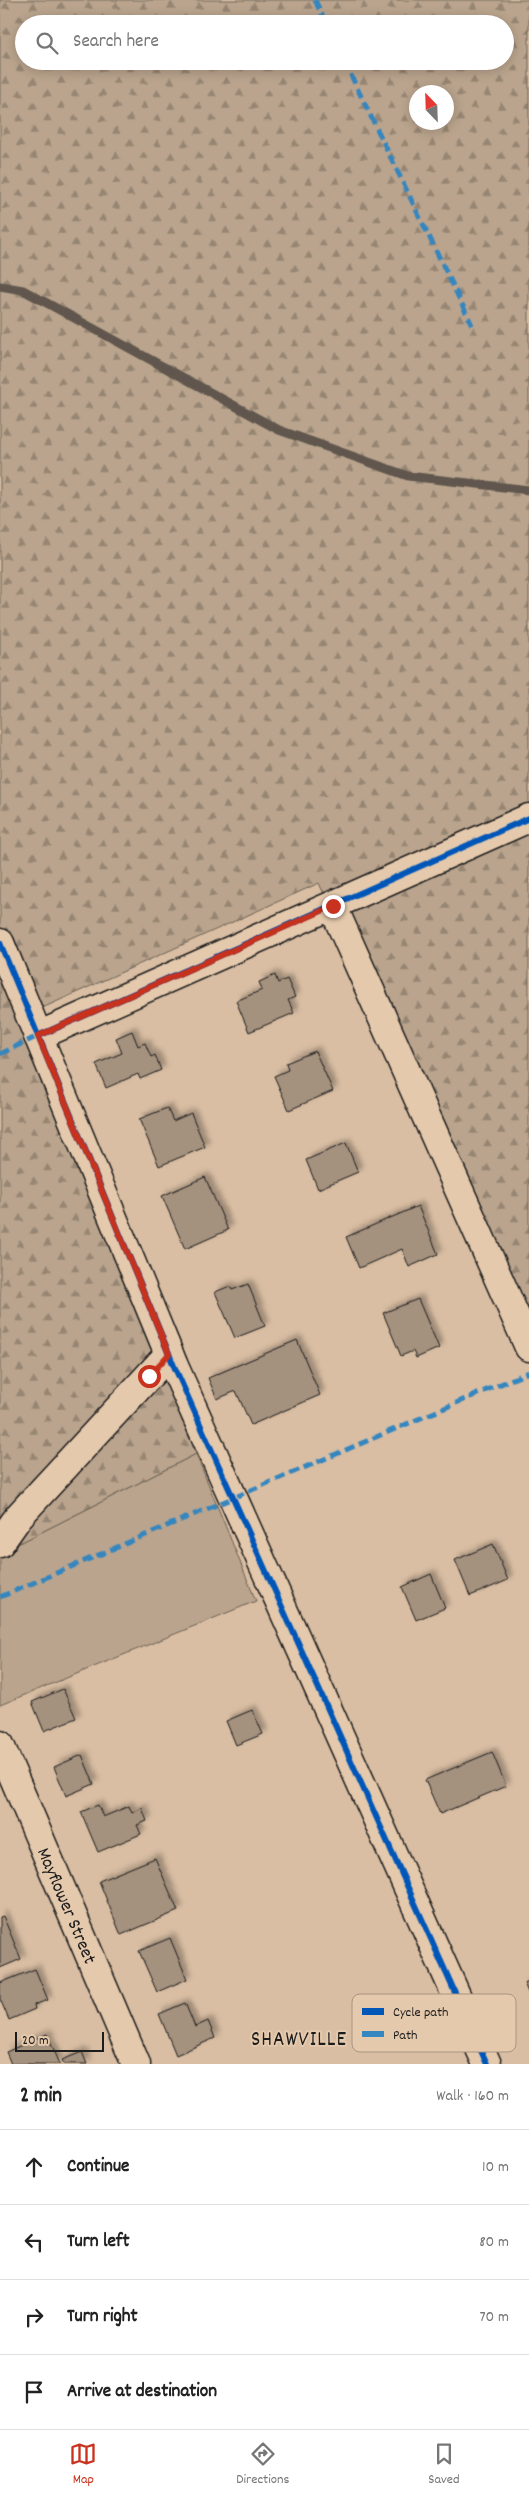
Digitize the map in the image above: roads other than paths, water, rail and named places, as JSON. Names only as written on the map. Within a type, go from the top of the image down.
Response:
[{"type":"street","points":[[38,1036],[529,818]]},
{"type":"street","points":[[333,906],[529,1347]]},
{"type":"street","points":[[0,943],[169,1354],[455,1994]]},
{"type":"street","points":[[0,1543],[19,1516],[169,1354]]},
{"type":"street","name":"Mayflower Street","points":[[0,1745],[136,2064]]},
{"type":"street","points":[[481,2052],[486,2064]]},
{"type":"waterway","points":[[0,286],[23,290],[279,430],[408,476],[529,490]]},
{"type":"district","name":"SHAWVILLE","points":[[299,2038]]}]
